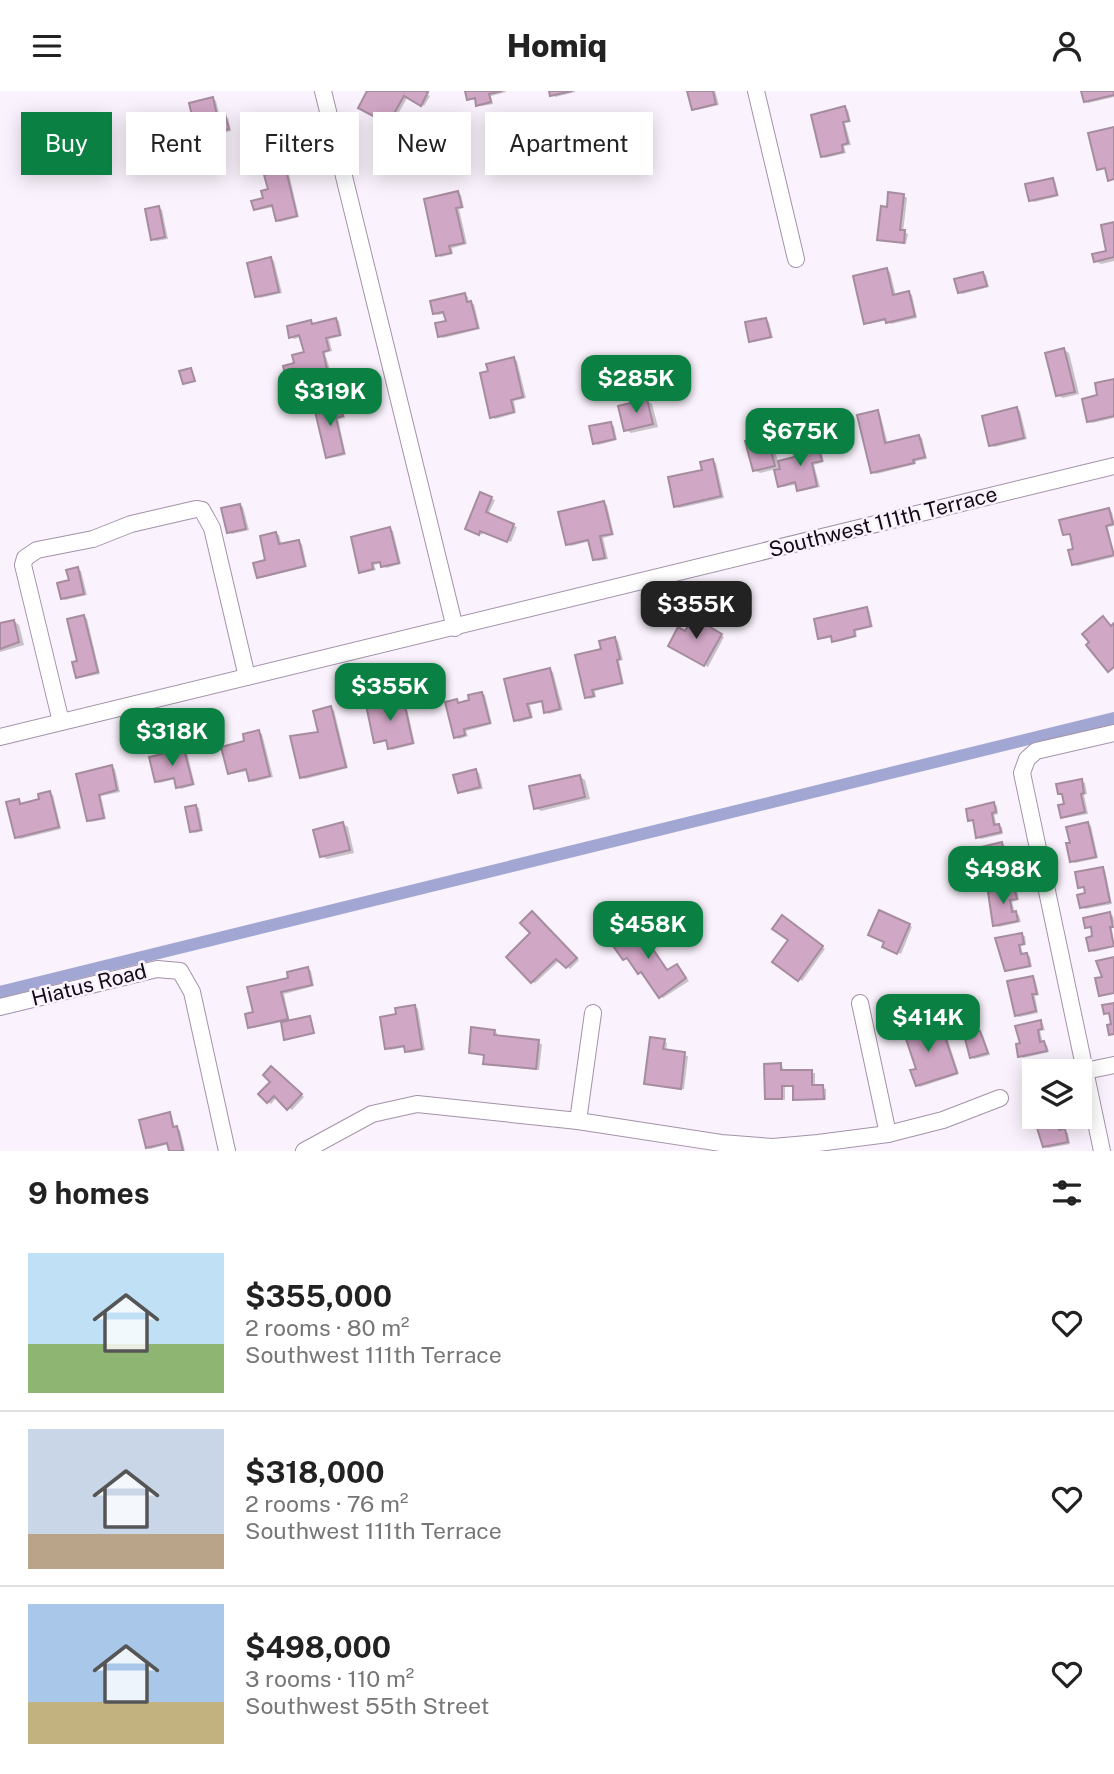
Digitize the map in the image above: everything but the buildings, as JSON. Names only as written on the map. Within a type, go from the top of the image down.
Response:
[{"type":"street","points":[[323,91],[455,628]]},
{"type":"street","points":[[756,91],[796,259]]},
{"type":"street","name":"Southwest 111th Terrace","points":[[0,737],[1114,466]]},
{"type":"street","points":[[61,722],[23,565],[25,558],[37,550],[93,539],[131,524],[196,509],[202,510],[212,528],[247,677]]},
{"type":"street","points":[[1082,1059],[1022,778],[1024,764],[1036,751],[1114,733]]},
{"type":"street","name":"Hiatus Road","points":[[0,1007],[157,969],[180,971],[192,992],[227,1151]]},
{"type":"street","points":[[860,1003],[888,1134]]},
{"type":"street","points":[[578,1121],[593,1013]]},
{"type":"street","points":[[1092,1070],[1114,1065]]},
{"type":"street","points":[[304,1151],[372,1114],[417,1104],[578,1121],[721,1143],[819,1147],[943,1120],[1000,1098]]},
{"type":"street","points":[[1092,1104],[1102,1151]]},
{"type":"waterway","points":[[0,992],[1114,718]]}]
